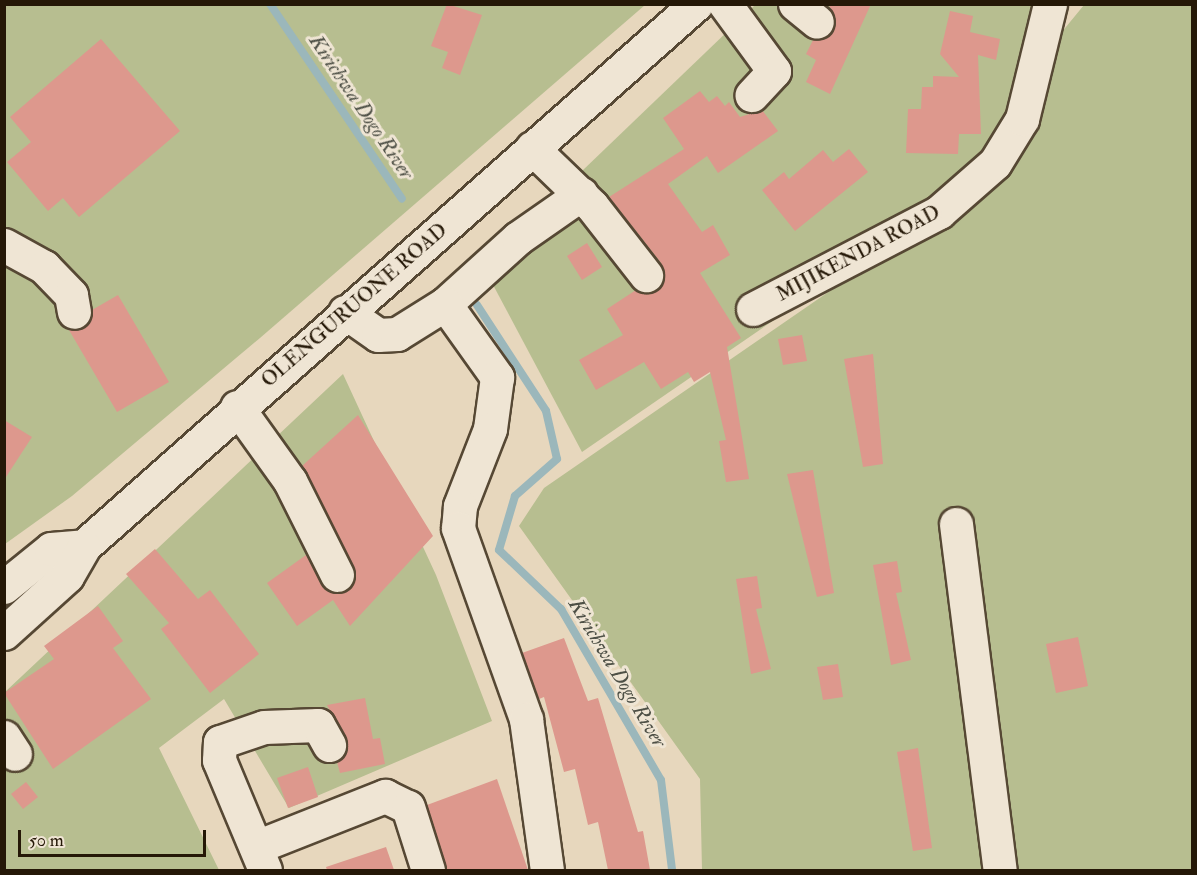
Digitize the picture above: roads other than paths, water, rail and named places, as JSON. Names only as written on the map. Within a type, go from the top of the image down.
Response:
[{"type":"street","name":"OLENGURUONE ROAD","points":[[4,633],[67,576],[84,546],[237,407],[696,4]]},
{"type":"street","points":[[725,4],[774,71],[752,95]]},
{"type":"street","name":"MIJIKENDA ROAD","points":[[753,309],[939,212],[995,164],[1022,119],[1050,4]]},
{"type":"street","points":[[531,148],[580,194],[646,275]]},
{"type":"street","points":[[345,312],[378,335],[397,334],[445,304],[518,238],[580,194]]},
{"type":"street","points":[[4,245],[44,267],[71,295],[74,312]]},
{"type":"street","points":[[445,304],[497,377],[490,429],[460,506],[458,528],[526,719],[546,870]]},
{"type":"street","points":[[237,407],[290,481],[337,575]]},
{"type":"street","points":[[956,524],[1000,870]]},
{"type":"street","points":[[4,587],[51,549],[84,546]]},
{"type":"street","points":[[329,745],[318,725],[264,727],[220,742],[219,760],[261,858],[385,796],[408,807],[428,870]]},
{"type":"waterway","name":"Kirichwa Dogo River","points":[[270,4],[402,199]]},
{"type":"waterway","name":"Kirichwa Dogo River","points":[[477,305],[546,411],[557,459],[515,496],[499,550],[561,609],[661,780],[672,870]]}]
